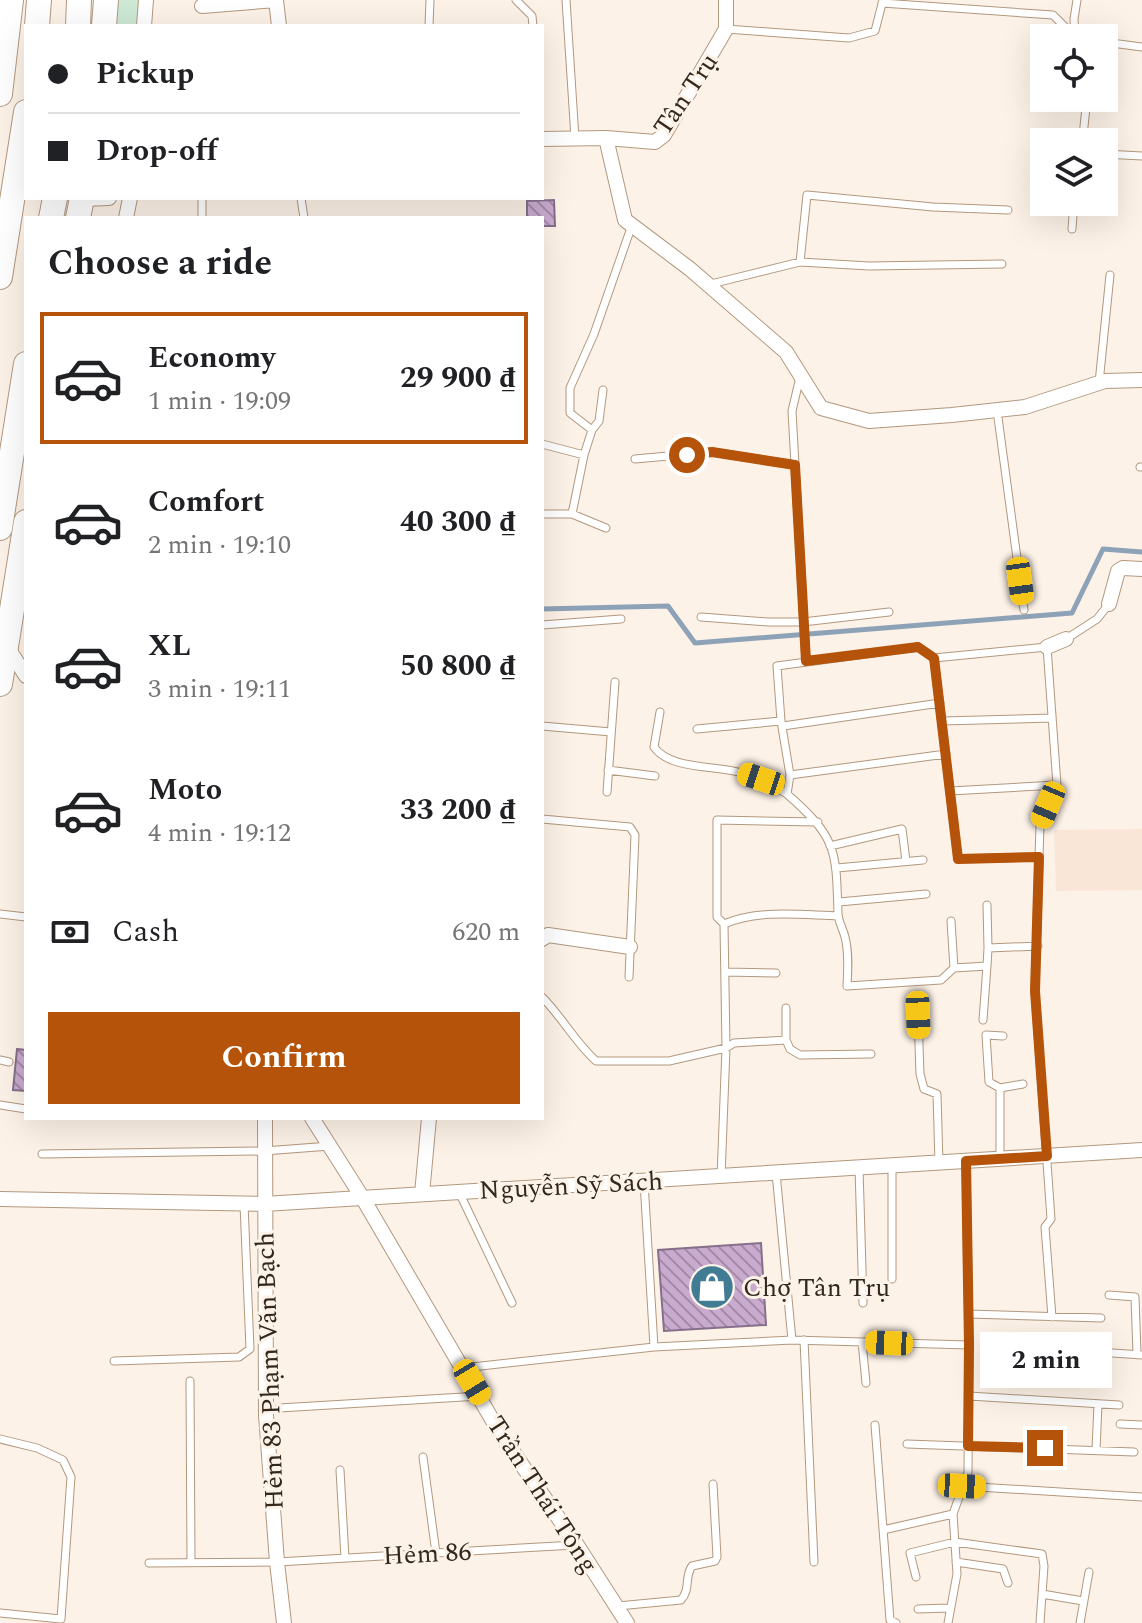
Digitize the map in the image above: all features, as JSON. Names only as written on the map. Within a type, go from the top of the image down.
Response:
[{"type":"main road","points":[[0,94],[11,0]]},
{"type":"main road","points":[[37,24],[39,0]]},
{"type":"main road","points":[[78,24],[79,0]]},
{"type":"main road","points":[[104,24],[106,0]]},
{"type":"main road","points":[[0,277],[24,125]]},
{"type":"main road","points":[[0,528],[10,498],[24,378]]},
{"type":"main road","points":[[0,684],[24,534]]},
{"type":"street","points":[[144,24],[146,0]]},
{"type":"street","points":[[202,6],[276,0],[279,24]]},
{"type":"street","name":"Tân Trụ","points":[[544,139],[606,138],[655,142],[664,135],[726,29],[726,0]]},
{"type":"street","points":[[606,138],[625,220],[709,285],[786,352],[821,408],[869,421],[997,410],[1025,407],[1099,383],[1142,380]]},
{"type":"street","points":[[1109,604],[1118,571],[1123,568],[1142,569]]},
{"type":"street","points":[[1047,647],[1066,639]]},
{"type":"street","points":[[6,644],[24,673]]},
{"type":"street","points":[[544,938],[548,935],[630,947]]},
{"type":"street","name":"Hẻm 83 Phạm Văn Bạch","points":[[265,1120],[266,1415],[284,1623]]},
{"type":"street","name":"Trần Thái Tông","points":[[313,1120],[500,1433],[627,1623]]},
{"type":"street","points":[[422,1194],[429,1120]]},
{"type":"street","name":"Nguyễn Sỹ Sách","points":[[0,1199],[264,1204],[1142,1150]]},
{"type":"lane","points":[[429,24],[430,0]]},
{"type":"lane","points":[[516,0],[532,16],[533,24]]},
{"type":"lane","points":[[566,0],[575,138]]},
{"type":"lane","points":[[1074,24],[1077,0]]},
{"type":"lane","points":[[726,29],[849,38],[875,31],[882,1],[1053,15],[1062,24]]},
{"type":"lane","points":[[1118,44],[1142,47]]},
{"type":"lane","points":[[1118,155],[1142,156]]},
{"type":"lane","points":[[800,262],[807,195],[933,207],[1008,210]]},
{"type":"lane","points":[[1072,229],[1073,216]]},
{"type":"lane","points":[[592,430],[570,413],[570,388],[594,334],[632,225]]},
{"type":"lane","points":[[709,285],[800,262],[869,266],[1002,264]]},
{"type":"lane","points":[[1099,383],[1110,275]]},
{"type":"lane","points":[[801,375],[792,411],[806,661]]},
{"type":"lane","points":[[572,514],[584,455],[592,430],[599,421],[603,390]]},
{"type":"lane","points":[[997,410],[1024,610]]},
{"type":"lane","points":[[544,445],[584,455]]},
{"type":"lane","points":[[635,459],[712,452],[795,465]]},
{"type":"lane","points":[[544,514],[572,514],[606,528]]},
{"type":"lane","points":[[1066,639],[1097,619],[1109,604]]},
{"type":"lane","points":[[701,617],[803,624],[889,612]]},
{"type":"lane","points":[[544,625],[621,619]]},
{"type":"lane","points":[[787,794],[790,775],[777,666],[918,647],[934,658],[1047,647],[1057,785],[1040,825],[1035,991],[1051,1219],[1045,1227],[1052,1317]]},
{"type":"lane","points":[[934,658],[958,859],[1039,857]]},
{"type":"lane","points":[[607,792],[615,682]]},
{"type":"lane","points":[[697,729],[782,724],[940,703]]},
{"type":"lane","points":[[660,712],[654,747],[661,756],[672,761],[737,771],[761,779],[787,794],[818,822],[837,868],[838,916],[845,937],[847,986],[941,980],[954,968],[987,966]]},
{"type":"lane","points":[[942,721],[1052,718]]},
{"type":"lane","points":[[544,726],[611,732]]},
{"type":"lane","points":[[790,775],[946,754]]},
{"type":"lane","points":[[608,770],[655,776]]},
{"type":"lane","points":[[950,791],[1057,785]]},
{"type":"lane","points":[[544,819],[630,827],[635,835],[629,977]]},
{"type":"lane","points":[[721,1177],[726,1048],[724,924],[717,917],[717,820],[818,822]]},
{"type":"lane","points":[[830,846],[902,829],[906,861]]},
{"type":"lane","points":[[837,868],[923,860]]},
{"type":"lane","points":[[839,902],[926,894]]},
{"type":"lane","points":[[983,1020],[988,948],[987,905]]},
{"type":"lane","points":[[0,914],[24,917]]},
{"type":"lane","points":[[724,924],[739,917],[767,915],[838,916]]},
{"type":"lane","points":[[951,921],[954,968]]},
{"type":"lane","points":[[988,948],[1038,946]]},
{"type":"lane","points":[[725,972],[776,973]]},
{"type":"lane","points":[[544,999],[581,1047],[596,1061],[669,1061],[726,1048],[734,1043],[786,1040]]},
{"type":"lane","points":[[786,1008],[786,1040],[790,1049],[800,1055],[871,1054]]},
{"type":"lane","points":[[918,1015],[920,1074],[924,1089],[937,1094],[939,1163]]},
{"type":"lane","points":[[1003,1036],[986,1035],[989,1082],[1000,1088],[1023,1084]]},
{"type":"lane","points":[[0,1060],[9,1062]]},
{"type":"lane","points":[[1000,1088],[1000,1159]]},
{"type":"lane","points":[[0,1105],[24,1109]]},
{"type":"lane","points":[[42,1154],[264,1151],[330,1146]]},
{"type":"lane","points":[[948,1623],[957,1574],[953,1514],[968,1472],[966,1161]]},
{"type":"lane","points":[[892,1166],[892,1279]]},
{"type":"lane","points":[[859,1168],[863,1303]]},
{"type":"lane","points":[[776,1173],[792,1340]]},
{"type":"lane","points":[[644,1182],[654,1347]]},
{"type":"lane","points":[[459,1192],[512,1303]]},
{"type":"lane","points":[[114,1361],[239,1357],[250,1349],[244,1204]]},
{"type":"lane","points":[[1083,1351],[1139,1355],[1135,1297],[1109,1295]]},
{"type":"lane","points":[[969,1314],[1101,1318]]},
{"type":"lane","points":[[463,1368],[654,1347],[792,1340],[969,1345]]},
{"type":"lane","points":[[804,1340],[814,1562]]},
{"type":"lane","points":[[862,1342],[866,1383]]},
{"type":"lane","points":[[190,1381],[191,1562]]},
{"type":"lane","points":[[279,1408],[480,1396]]},
{"type":"lane","points":[[969,1396],[1119,1405]]},
{"type":"lane","points":[[1096,1450],[1098,1404]]},
{"type":"lane","points":[[1120,1424],[1142,1425]]},
{"type":"lane","points":[[875,1425],[890,1620],[896,1623]]},
{"type":"lane","points":[[0,1439],[37,1448],[63,1460],[71,1477],[61,1619],[0,1613]]},
{"type":"lane","points":[[907,1444],[1134,1452]]},
{"type":"lane","points":[[423,1457],[436,1553]]},
{"type":"lane","points":[[340,1470],[345,1558]]},
{"type":"lane","points":[[616,1606],[681,1600],[688,1589],[692,1566],[715,1561],[713,1484]]},
{"type":"lane","points":[[962,1486],[1142,1497]]},
{"type":"lane","points":[[883,1530],[953,1514]]},
{"type":"lane","points":[[916,1577],[910,1553],[955,1542],[1042,1554],[1040,1623]]},
{"type":"lane","name":"Hẻm 86","points":[[149,1563],[277,1562],[577,1545]]},
{"type":"lane","points":[[956,1562],[1003,1569],[1008,1583]]},
{"type":"lane","points":[[1080,1623],[1089,1572]]},
{"type":"lane","points":[[1042,1594],[1083,1601]]},
{"type":"lane","points":[[918,1609],[949,1608]]},
{"type":"shaded area","points":[[1142,829],[1142,890],[1056,891],[1054,830]]},
{"type":"green space","points":[[111,0],[138,0],[138,24],[109,24]]},
{"type":"building","points":[[554,200],[555,226],[544,226],[544,216],[527,216],[527,201]]},
{"type":"building","points":[[17,1049],[24,1050],[24,1091],[13,1090]]},
{"type":"building","name":"Chợ Tân Trụ","points":[[761,1243],[766,1325],[664,1331],[658,1250]]},
{"type":"waterway","points":[[544,609],[668,606],[695,643],[1072,613],[1103,549],[1142,552]]},
{"type":"place","name":"Chợ Tân Trụ","points":[[712,1287]]},
{"type":"route","points":[[687,455],[712,452],[795,465],[806,661],[918,647],[934,658],[958,859],[1039,857],[1035,991],[1047,1156],[966,1161],[968,1446],[1045,1448]]}]
